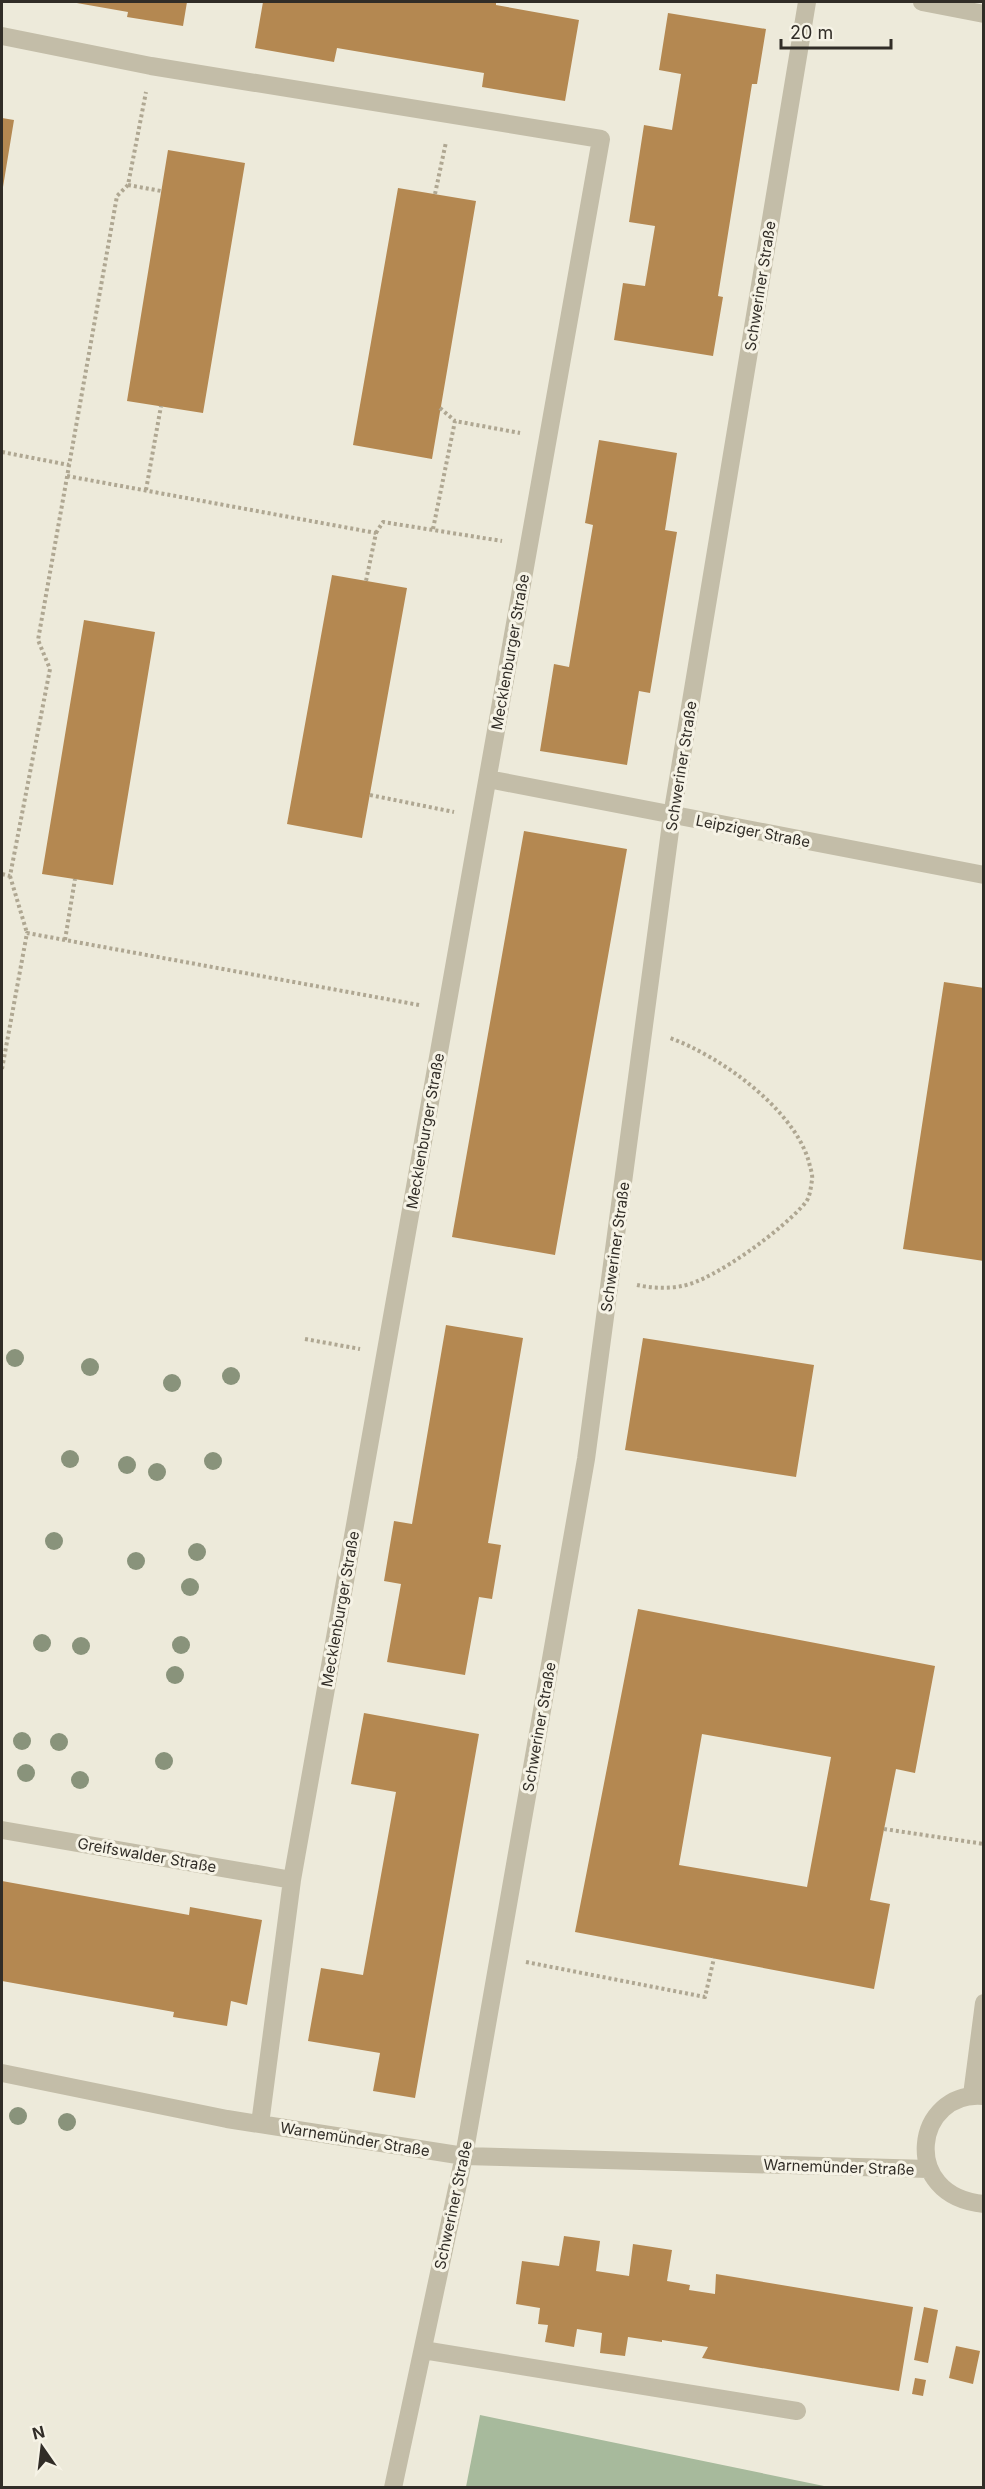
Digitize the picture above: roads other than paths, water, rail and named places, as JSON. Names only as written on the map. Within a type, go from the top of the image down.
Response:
[{"type":"lane","name":"Schweriner Straße","points":[[393,2487],[464,2156],[586,1459],[672,816],[807,2]]},
{"type":"lane","points":[[922,2],[984,14]]},
{"type":"lane","name":"Mecklenburger Straße","points":[[2,36],[151,66],[601,140],[292,1880],[260,2124]]},
{"type":"lane","name":"Leipziger Straße","points":[[488,779],[984,874]]},
{"type":"lane","name":"Greifswalder Straße","points":[[2,1830],[292,1880]]},
{"type":"lane","points":[[984,2002],[978,2095],[949,2103],[931,2122],[924,2149],[928,2169],[939,2187],[964,2202],[984,2204]]},
{"type":"lane","name":"Warnemünder Straße","points":[[2,2073],[260,2124],[464,2156],[928,2169]]},
{"type":"lane","points":[[423,2350],[797,2411]]}]
